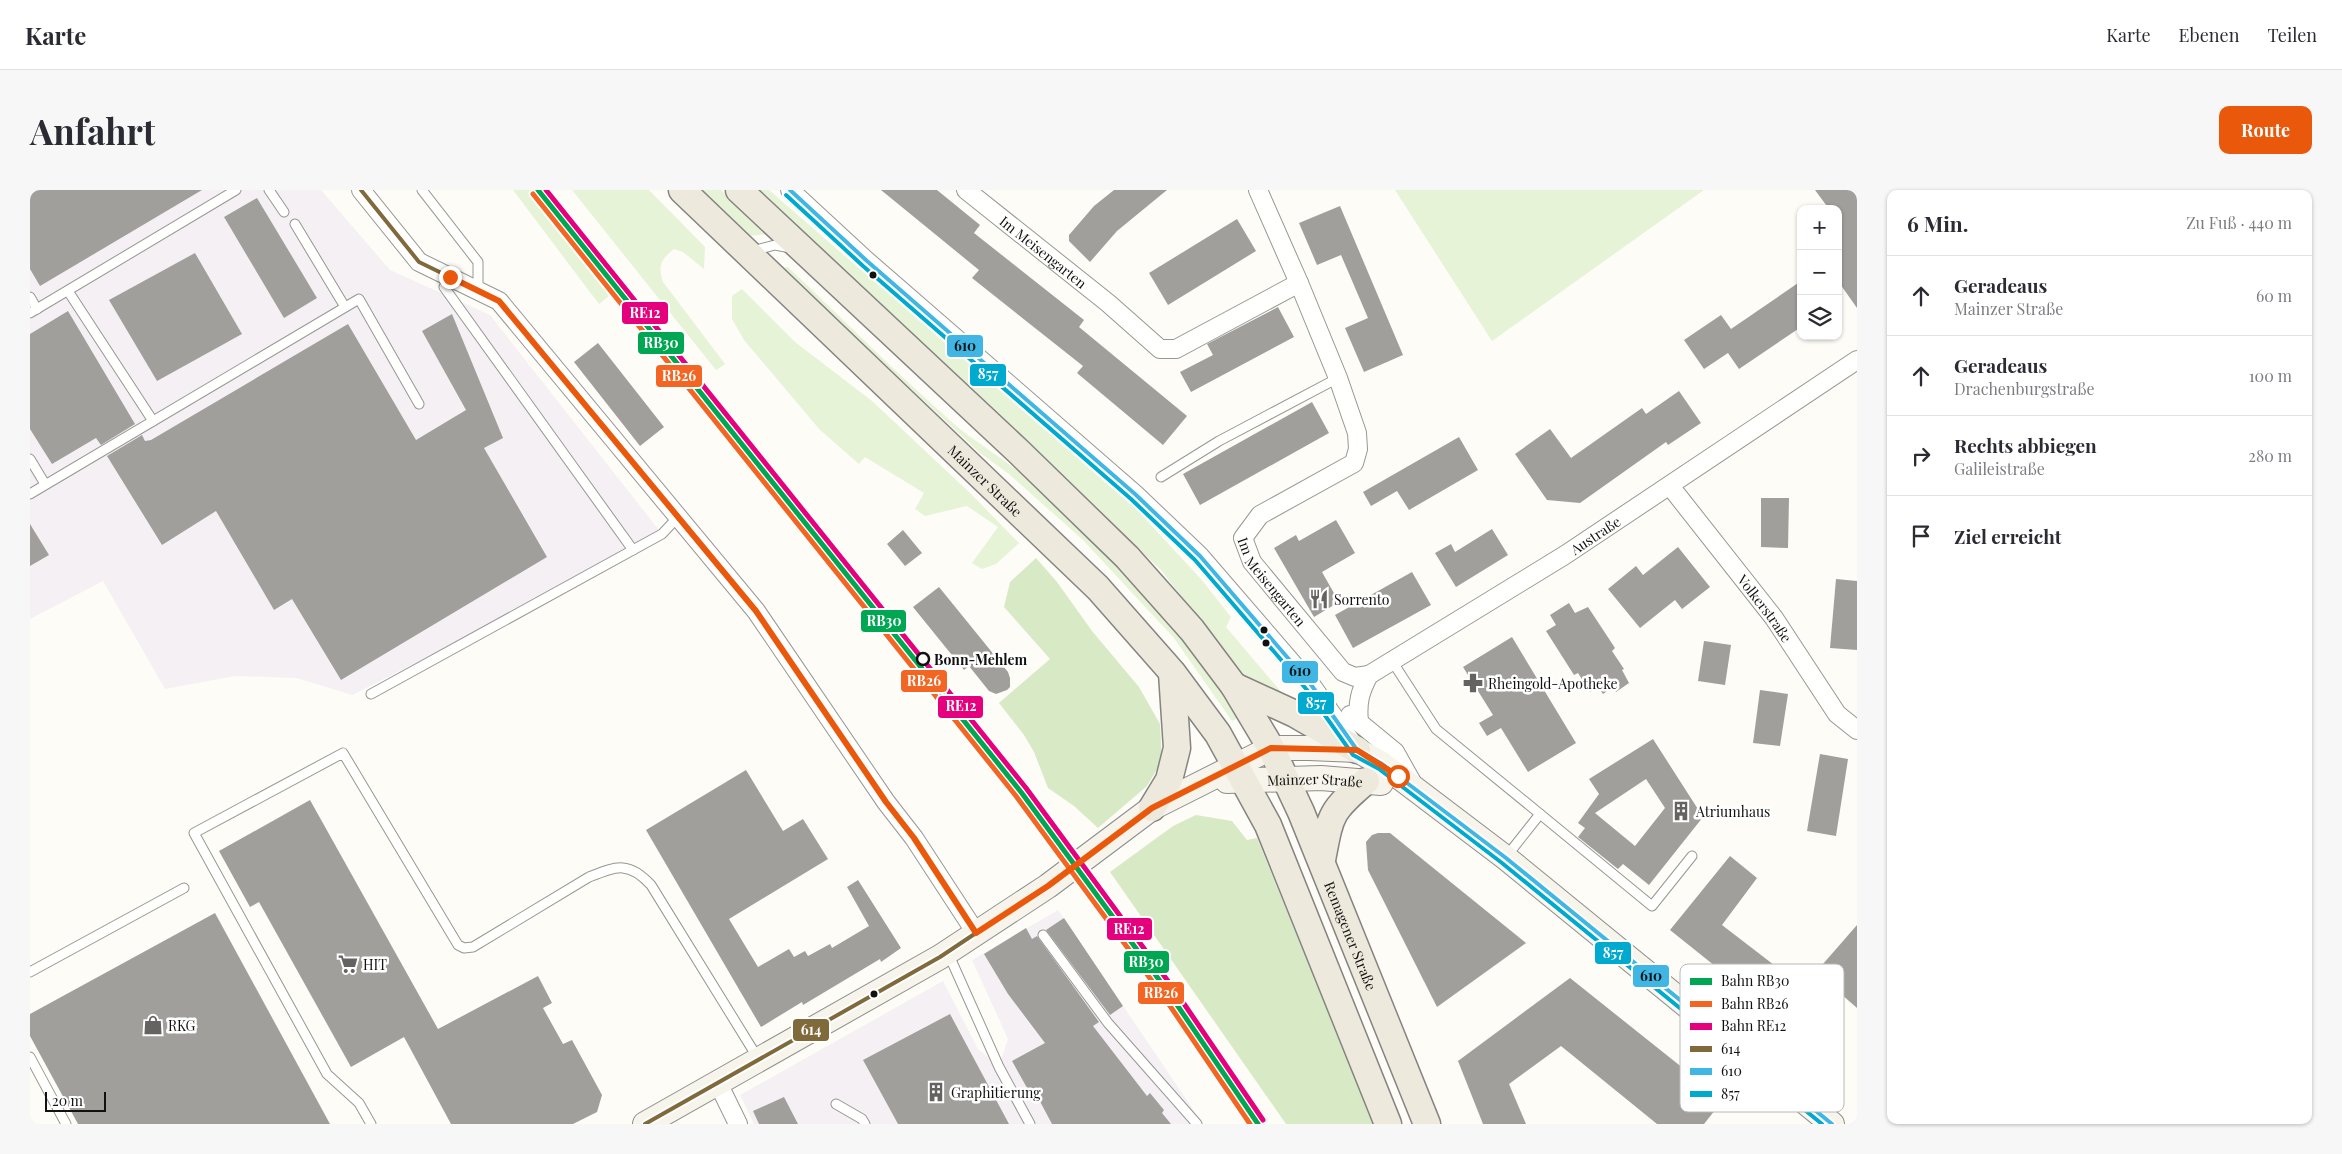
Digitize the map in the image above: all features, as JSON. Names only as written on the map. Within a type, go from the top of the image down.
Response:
[{"type":"main road","name":"Mainzer Straße","points":[[682,190],[1098,588],[1172,672],[1214,729],[1241,773]]},
{"type":"main road","points":[[739,190],[1019,452],[1127,557],[1192,630],[1234,686],[1271,748]]},
{"type":"main road","points":[[1152,808],[1169,780],[1177,748],[1172,672]]},
{"type":"main road","points":[[1234,686],[1295,714],[1357,750]]},
{"type":"main road","name":"Remagener Straße","points":[[1271,748],[1322,860],[1427,1124]]},
{"type":"main road","points":[[1241,773],[1268,826],[1388,1124]]},
{"type":"main road","points":[[1322,860],[1330,819],[1338,805],[1366,781]]},
{"type":"street","points":[[361,190],[419,262],[499,301],[756,611],[886,802],[914,838],[976,933]]},
{"type":"street","points":[[790,190],[867,261],[1135,494],[1193,549],[1312,686],[1357,750]]},
{"type":"street","name":"Im Meisengarten","points":[[966,190],[1101,297],[1160,349],[1176,348],[1299,283]]},
{"type":"street","name":"Im Meisengarten","points":[[1258,190],[1338,378],[1356,434],[1358,449],[1354,463],[1260,515],[1243,538],[1252,562],[1343,672],[1355,677],[1369,675]]},
{"type":"street","name":"Austraße","points":[[1369,675],[1565,555],[1857,360]]},
{"type":"street","name":"Volkerstraße","points":[[1670,486],[1774,618],[1837,714],[1857,730]]},
{"type":"street","points":[[1359,722],[1357,707],[1360,691],[1369,675]]},
{"type":"street","name":"Mainzer Straße","points":[[1312,686],[1394,752],[1414,788]]},
{"type":"street","name":"Mainzer Straße","points":[[1241,773],[1271,748],[1357,750],[1382,764],[1506,858],[1680,1000]]},
{"type":"street","points":[[645,1124],[948,952],[1048,886],[1152,808],[1203,781],[1241,773]]},
{"type":"street","name":"Mainzer Straße","points":[[1241,773],[1286,778],[1366,781],[1414,788]]},
{"type":"street","points":[[718,1083],[738,1124]]},
{"type":"street","name":"Mainzer Straße","points":[[1817,1112],[1832,1124]]},
{"type":"lane","points":[[30,296],[34,311],[236,190]]},
{"type":"lane","points":[[269,190],[284,212]]},
{"type":"lane","points":[[422,190],[478,262],[478,290]]},
{"type":"lane","points":[[295,224],[345,307]]},
{"type":"lane","points":[[747,252],[775,245],[803,250]]},
{"type":"lane","points":[[450,277],[444,287],[633,550]]},
{"type":"lane","points":[[68,292],[153,421]]},
{"type":"lane","points":[[30,494],[359,299],[419,404]]},
{"type":"lane","points":[[1161,477],[1226,436],[1338,378]]},
{"type":"lane","points":[[30,459],[45,484]]},
{"type":"lane","points":[[372,694],[662,534],[677,518]]},
{"type":"lane","points":[[1392,661],[1436,729],[1652,906],[1692,856]]},
{"type":"lane","points":[[371,1124],[359,1103],[327,1074],[194,833],[343,753],[458,945],[464,948],[473,947],[589,877],[610,869],[624,867],[640,873],[651,885],[759,1060]]},
{"type":"lane","points":[[1506,858],[1540,814]]},
{"type":"lane","points":[[30,972],[184,888]]},
{"type":"lane","points":[[1043,935],[1108,1023],[1197,1124]]},
{"type":"lane","points":[[948,952],[1000,1067],[1030,1124]]},
{"type":"lane","points":[[30,1058],[66,1124]]},
{"type":"lane","points":[[836,1104],[862,1119],[865,1124]]},
{"type":"shaded area","points":[[30,190],[321,190],[390,270],[490,315],[662,534],[547,597],[352,695],[297,678],[235,676],[165,689],[103,581],[30,619]]},
{"type":"shaded area","points":[[1058,910],[1203,1124],[754,1124],[740,1095],[943,981],[978,1049],[999,1066],[1008,1039],[972,960]]},
{"type":"green space","points":[[513,190],[530,190],[613,293],[599,304]]},
{"type":"green space","points":[[572,190],[649,190],[705,247],[704,269],[683,252],[674,249],[663,260],[661,272],[663,282],[725,364],[716,370]]},
{"type":"green space","points":[[700,190],[721,190],[768,234],[748,236]]},
{"type":"green space","points":[[758,190],[769,190],[1137,510],[1201,579],[1231,617],[1226,627],[1288,700],[1257,686],[1240,672],[1161,570]]},
{"type":"green space","points":[[1395,190],[1704,190],[1492,341]]},
{"type":"green space","points":[[785,267],[788,267],[953,423],[1023,475],[1113,558],[1168,619],[1217,683],[1240,717],[1232,721],[1174,638],[1083,540],[1009,474],[980,453],[785,271]]},
{"type":"green space","points":[[742,289],[795,342],[872,401],[970,493],[1019,543],[996,564],[982,569],[972,563],[998,527],[967,506],[925,516],[915,509],[924,493],[865,457],[859,464],[820,430],[744,340],[732,319],[732,296]]},
{"type":"green space","points":[[1036,558],[1057,582],[1092,631],[1139,687],[1160,724],[1162,761],[1147,786],[1098,828],[1074,806],[1048,788],[1034,752],[1024,735],[999,703],[1050,659],[1004,607],[1010,582]]},
{"type":"green space","points":[[1196,815],[1232,821],[1247,840],[1257,838],[1374,1124],[1286,1124],[1110,872],[1173,826]]},
{"type":"building","points":[[30,190],[202,190],[40,286],[30,269]]},
{"type":"building","points":[[881,190],[937,190],[980,225],[974,233],[1084,320],[1079,327],[1187,416],[1163,445],[1077,373],[1083,366],[972,278],[979,270]]},
{"type":"building","points":[[1114,190],[1167,190],[1117,231],[1090,262],[1069,241],[1069,235],[1094,206]]},
{"type":"building","points":[[1815,190],[1857,190],[1857,308],[1842,287],[1842,205],[1826,205]]},
{"type":"building","points":[[257,198],[317,298],[284,318],[224,217]]},
{"type":"building","points":[[1340,206],[1403,355],[1364,372],[1345,328],[1368,318],[1341,255],[1317,265],[1299,223]]},
{"type":"building","points":[[1237,219],[1256,251],[1168,305],[1149,273]]},
{"type":"building","points":[[195,253],[242,334],[157,381],[109,300]]},
{"type":"building","points":[[1797,284],[1797,330],[1739,369],[1728,353],[1704,369],[1684,340],[1721,315],[1731,329]]},
{"type":"building","points":[[1278,307],[1294,337],[1191,392],[1180,372],[1213,355],[1207,344]]},
{"type":"building","points":[[68,311],[135,424],[101,445],[96,438],[52,464],[30,429],[30,334]]},
{"type":"building","points":[[452,314],[503,438],[484,448],[547,557],[341,680],[292,599],[274,610],[216,511],[162,545],[107,456],[142,435],[145,441],[151,440],[348,324],[416,440],[466,410],[422,331]]},
{"type":"building","points":[[598,343],[664,427],[640,446],[574,362]]},
{"type":"building","points":[[1679,391],[1701,423],[1668,445],[1666,442],[1580,503],[1547,500],[1515,454],[1550,429],[1571,458],[1642,408],[1646,414]]},
{"type":"building","points":[[1312,402],[1329,433],[1200,505],[1183,474]]},
{"type":"building","points":[[1459,437],[1478,470],[1409,510],[1397,491],[1371,506],[1363,492]]},
{"type":"building","points":[[1761,498],[1789,498],[1788,548],[1761,547]]},
{"type":"building","points":[[1336,520],[1355,553],[1322,572],[1339,602],[1314,617],[1274,548],[1296,535],[1299,541]]},
{"type":"building","points":[[30,524],[49,555],[30,566]]},
{"type":"building","points":[[1492,529],[1508,555],[1456,587],[1435,553],[1451,544],[1455,552]]},
{"type":"building","points":[[903,530],[922,553],[905,566],[887,544]]},
{"type":"building","points":[[1678,547],[1710,587],[1682,609],[1675,600],[1640,628],[1608,589],[1636,566],[1643,575]]},
{"type":"building","points":[[1412,572],[1431,605],[1353,648],[1335,615]]},
{"type":"building","points":[[1836,579],[1857,581],[1857,650],[1830,648]]},
{"type":"building","points":[[939,587],[1008,672],[1010,687],[1007,690],[996,694],[989,691],[969,666],[964,670],[913,607]]},
{"type":"building","points":[[1569,603],[1575,613],[1588,607],[1615,648],[1612,651],[1624,669],[1622,670],[1629,683],[1616,692],[1613,687],[1603,694],[1598,687],[1590,692],[1578,673],[1574,675],[1546,631],[1556,625],[1550,615]]},
{"type":"building","points":[[1512,637],[1576,743],[1528,772],[1501,728],[1487,736],[1479,723],[1493,715],[1463,667]]},
{"type":"building","points":[[1704,641],[1731,645],[1725,685],[1698,681]]},
{"type":"building","points":[[1760,690],[1788,694],[1780,746],[1753,743]]},
{"type":"building","name":"Atriumhaus","points":[[1653,739],[1703,817],[1649,885],[1623,864],[1618,869],[1578,837],[1585,828],[1578,823],[1599,794],[1589,779]],"holes":[[[1646,779],[1665,808],[1635,846],[1595,813]]]},
{"type":"building","points":[[1820,754],[1848,759],[1836,836],[1807,831]]},
{"type":"building","points":[[746,770],[783,831],[803,819],[828,859],[729,919],[758,967],[789,949],[794,957],[805,951],[808,956],[830,944],[832,948],[869,926],[847,887],[858,880],[901,948],[881,962],[880,959],[803,1005],[802,1002],[761,1027],[646,830]]},
{"type":"building","points":[[310,800],[438,1029],[538,976],[552,1003],[543,1008],[563,1044],[572,1040],[602,1095],[597,1112],[573,1124],[451,1124],[404,1037],[351,1067],[259,902],[250,907],[219,851]]},
{"type":"building","points":[[1390,833],[1526,943],[1437,1007],[1368,870],[1366,842],[1372,835]]},
{"type":"building","points":[[1730,856],[1757,878],[1722,925],[1773,964],[1712,964],[1670,930]]},
{"type":"building","name":"RKG","points":[[215,913],[330,1124],[78,1124],[30,1036],[30,1014]]},
{"type":"building","points":[[1064,918],[1123,1006],[1110,1015],[1046,930]]},
{"type":"building","points":[[1857,925],[1857,1008],[1844,997],[1844,964],[1823,964]]},
{"type":"building","points":[[1026,928],[1032,939],[1037,936],[1099,1022],[1093,1026],[1147,1096],[1150,1093],[1164,1110],[1162,1113],[1171,1124],[1052,1124],[1035,1092],[1031,1095],[1012,1061],[1045,1043],[1008,994],[984,954]]},
{"type":"building","points":[[1570,978],[1680,1066],[1680,1112],[1714,1112],[1704,1124],[1657,1124],[1561,1046],[1509,1084],[1526,1124],[1483,1124],[1458,1061]]},
{"type":"building","name":"Graphitierung","points":[[950,1014],[1009,1124],[898,1124],[863,1060]]},
{"type":"building","points":[[784,1097],[798,1124],[759,1124],[753,1111]]},
{"type":"rail line","name":"RB30","points":[[538,190],[1021,792],[1171,996],[1258,1124]]},
{"type":"rail line","name":"RE12","points":[[546,190],[1026,788],[1176,992],[1263,1120]]},
{"type":"rail line","name":"RB26","points":[[533,194],[1016,796],[1166,1000],[1250,1124]]},
{"type":"transit line","name":"614","points":[[361,190],[419,262],[499,301],[756,611],[886,802],[914,838],[976,933]]},
{"type":"transit line","name":"610","points":[[790,190],[867,261],[1135,494],[1200,556],[1312,686],[1357,750],[1382,764],[1506,858],[1680,1000]]},
{"type":"transit line","name":"857","points":[[786,195],[863,266],[1131,499],[1195,560],[1307,690],[1353,755],[1379,769],[1502,863],[1680,1008]]},
{"type":"transit line","name":"614","points":[[645,1124],[940,957],[976,933]]},
{"type":"transit line","name":"857","points":[[1807,1112],[1822,1124]]},
{"type":"transit line","name":"610","points":[[1817,1112],[1832,1124]]},
{"type":"place","name":"Sorrento","points":[[1319,599]]},
{"type":"place","name":"Bonn-Mehlem","points":[[923,659]]},
{"type":"place","name":"Rheingold-Apotheke","points":[[1473,683]]},
{"type":"place","name":"Atriumhaus","points":[[1681,811]]},
{"type":"place","name":"HIT","points":[[348,964]]},
{"type":"place","name":"RKG","points":[[153,1025]]},
{"type":"place","name":"Graphitierung","points":[[936,1092]]},
{"type":"route","points":[[450,277],[499,301],[756,611],[886,802],[914,838],[976,933],[1048,886],[1152,808],[1271,748],[1357,750],[1382,764],[1398,776]]}]
